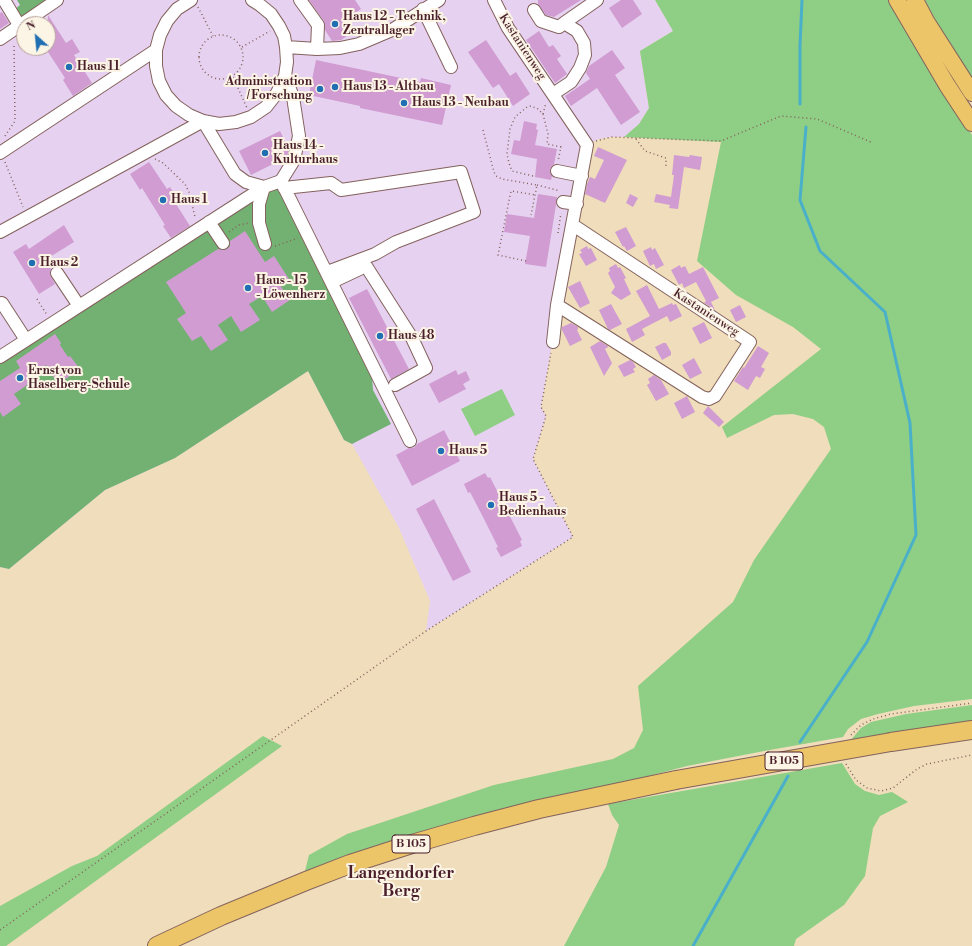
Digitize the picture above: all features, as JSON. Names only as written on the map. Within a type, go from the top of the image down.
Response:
[{"type":"highway","name":"B 105","points":[[157,946],[228,913],[306,880],[412,844],[474,826],[539,809],[676,780],[891,742],[972,730]]},
{"type":"main road","points":[[897,0],[947,85],[972,123]]},
{"type":"main road","points":[[915,0],[926,21],[972,93]]},
{"type":"street","points":[[4,0],[16,25]]},
{"type":"street","points":[[33,16],[57,0]]},
{"type":"street","points":[[192,2],[177,9],[167,21],[160,35],[156,50],[156,66],[159,81],[166,95],[176,106],[189,116],[203,121],[219,124],[230,123],[251,117],[266,107],[277,92],[285,76],[287,62],[284,36],[270,14],[252,0]]},
{"type":"street","points":[[300,0],[318,25],[317,49]]},
{"type":"street","points":[[286,47],[317,49],[340,48],[359,44],[392,30],[439,0]]},
{"type":"street","name":"Kastanienweg","points":[[494,0],[508,28],[587,145]]},
{"type":"street","points":[[534,10],[541,21],[559,27],[597,0]]},
{"type":"street","points":[[423,9],[451,68]]},
{"type":"street","points":[[553,94],[571,82],[580,68],[585,55],[584,43],[577,31],[564,23]]},
{"type":"street","points":[[0,38],[16,28]]},
{"type":"street","points":[[0,153],[156,50]]},
{"type":"street","points":[[283,185],[294,160],[299,136],[293,97],[285,76]]},
{"type":"street","points":[[0,232],[203,121]]},
{"type":"street","points":[[203,121],[235,174],[246,182],[264,187],[331,183],[341,190],[461,172],[474,212],[396,242],[329,277]]},
{"type":"street","points":[[553,342],[557,305],[587,145]]},
{"type":"street","points":[[557,171],[582,176]]},
{"type":"street","points":[[283,185],[410,441]]},
{"type":"street","points":[[0,357],[264,187]]},
{"type":"street","points":[[264,187],[259,204],[259,223],[265,244]]},
{"type":"street","points":[[564,197],[577,204]]},
{"type":"street","points":[[209,222],[221,240]]},
{"type":"street","name":"Kastanienweg","points":[[557,305],[702,397],[709,399],[715,396],[750,342],[573,225]]},
{"type":"street","points":[[329,277],[366,266],[412,338],[426,368],[395,385]]},
{"type":"street","points":[[57,273],[79,306]]},
{"type":"street","points":[[1,304],[26,340]]},
{"type":"path","points":[[192,2],[213,36]]},
{"type":"path","points":[[241,47],[279,26]]},
{"type":"path","points":[[219,34],[232,37],[241,47],[243,60],[238,72],[232,76],[225,79],[211,77],[201,67],[199,52],[206,40],[213,36],[219,34]]},
{"type":"path","points":[[16,56],[15,121],[1,143],[0,153],[27,217]]},
{"type":"path","points":[[232,76],[251,117]]},
{"type":"path","points":[[533,176],[512,171],[507,154],[510,129],[515,117],[520,111],[531,106],[538,108],[544,117],[548,134],[546,144],[561,147],[557,171]]},
{"type":"path","points":[[587,145],[599,139],[611,137],[721,141],[781,116],[817,119],[873,143]]},
{"type":"path","points":[[483,130],[496,176],[502,179],[537,185],[564,197]]},
{"type":"path","points":[[636,139],[645,151],[666,158],[666,166]]},
{"type":"path","points":[[146,153],[162,163],[185,184],[189,192],[199,229]]},
{"type":"path","points":[[532,215],[537,185]]},
{"type":"path","points":[[526,261],[498,255],[511,191],[536,195]]},
{"type":"path","points":[[221,240],[239,226],[248,223],[259,223]]},
{"type":"path","points":[[265,244],[277,246],[308,235]]},
{"type":"path","points":[[37,299],[53,323]]},
{"type":"path","points":[[0,930],[426,631],[572,537],[533,459],[546,416],[541,407],[553,342]]},
{"type":"shaded area","points":[[0,0],[655,0],[673,31],[640,51],[649,108],[639,124],[624,137],[599,139],[587,145],[541,407],[546,416],[533,459],[573,537],[426,631],[430,601],[399,528],[352,444],[344,440],[308,371],[175,458],[105,490],[9,569],[0,567]]},
{"type":"green space","points":[[17,0],[48,0],[23,16],[18,16],[14,10],[20,5]]},
{"type":"green space","points":[[655,0],[890,0],[972,135],[972,699],[914,706],[878,714],[861,719],[848,729],[843,737],[687,766],[622,783],[304,875],[309,855],[347,834],[494,785],[613,759],[634,748],[643,730],[638,686],[733,602],[754,560],[831,449],[824,427],[813,419],[793,414],[774,415],[727,438],[722,427],[821,349],[793,327],[736,295],[697,261],[721,142],[624,137],[639,124],[649,108],[640,51],[673,31]]},
{"type":"green space","points":[[925,0],[972,0],[972,78],[936,21]]},
{"type":"green space","points":[[281,181],[372,377],[373,390],[391,424],[352,444],[344,440],[308,371],[175,458],[105,490],[9,569],[0,567],[0,357]]},
{"type":"green space","points":[[502,389],[515,415],[475,436],[461,409]]},
{"type":"green space","points":[[972,705],[972,723],[850,741],[861,728],[871,722],[906,714]]},
{"type":"green space","points":[[263,736],[282,746],[6,946],[0,946],[0,906],[72,866],[97,856]]},
{"type":"green space","points":[[842,763],[855,784],[865,791],[879,795],[892,792],[908,802],[880,816],[873,828],[865,876],[844,905],[796,939],[794,946],[564,946],[606,867],[619,825],[612,815],[608,804]]},
{"type":"building","name":"Haus 12 - Technik, Zentrallager","points":[[309,0],[355,0],[361,9],[346,19],[354,31],[341,40],[332,41],[325,30],[324,21]]},
{"type":"building","points":[[538,0],[581,0],[554,17],[546,15],[538,4]]},
{"type":"building","points":[[621,0],[633,0],[642,14],[622,28],[609,8]]},
{"type":"building","points":[[2,12],[9,23],[0,29],[0,13]]},
{"type":"building","name":"Haus 11","points":[[56,27],[66,43],[72,39],[80,52],[74,55],[92,83],[73,96],[63,80],[65,78],[51,56],[56,56]]},
{"type":"building","points":[[539,31],[549,47],[553,45],[561,56],[557,59],[567,74],[555,83],[526,40]]},
{"type":"building","points":[[486,40],[510,76],[516,72],[530,94],[513,106],[499,84],[493,88],[468,52]]},
{"type":"building","points":[[612,50],[625,68],[615,75],[640,112],[621,125],[597,88],[571,106],[565,96],[590,79],[586,73],[589,66]]},
{"type":"building","name":"Haus 13 - Neubau","points":[[316,60],[420,82],[421,78],[451,85],[442,125],[360,108],[360,106],[309,95]]},
{"type":"building","points":[[524,121],[537,124],[536,129],[538,130],[535,145],[557,149],[554,164],[550,169],[552,176],[551,180],[535,177],[537,159],[511,154],[514,140],[520,141]]},
{"type":"building","name":"Haus 14 - Kulturhaus","points":[[280,131],[289,149],[287,157],[251,175],[239,151]]},
{"type":"building","points":[[598,147],[627,160],[605,203],[585,194],[590,177],[595,179],[604,160],[594,156]]},
{"type":"building","points":[[674,155],[702,157],[700,170],[684,167],[678,209],[669,208],[670,205],[654,202],[656,194],[671,197],[674,175],[672,175]]},
{"type":"building","name":"Haus 1","points":[[149,162],[167,189],[170,187],[177,199],[174,201],[190,226],[171,238],[163,226],[165,225],[142,188],[140,190],[130,174]]},
{"type":"building","points":[[538,194],[557,197],[546,267],[525,264],[530,236],[504,232],[507,214],[534,218]]},
{"type":"building","points":[[630,194],[638,198],[633,207],[626,203]]},
{"type":"building","name":"Haus 2","points":[[64,225],[74,242],[45,260],[51,269],[51,277],[55,284],[39,294],[13,252],[26,244],[29,249]]},
{"type":"building","points":[[626,227],[636,246],[627,251],[624,246],[623,247],[615,232]]},
{"type":"building","name":"Haus - 15 - Löwenherz","points":[[245,231],[265,262],[274,256],[289,279],[280,285],[290,300],[272,312],[262,296],[249,304],[260,320],[241,332],[231,316],[218,325],[228,340],[211,351],[201,336],[192,341],[177,319],[186,313],[166,282],[218,249],[227,249],[230,246],[230,241]]},
{"type":"building","points":[[587,246],[588,249],[591,248],[597,260],[586,266],[579,254],[582,253],[580,250]]},
{"type":"building","points":[[651,247],[652,250],[655,248],[664,265],[656,269],[654,264],[650,266],[643,251]]},
{"type":"building","points":[[616,264],[618,268],[620,267],[626,278],[624,279],[631,294],[621,300],[611,293],[615,287],[608,273],[610,271],[609,268]]},
{"type":"building","points":[[680,265],[681,268],[685,266],[689,274],[703,267],[719,298],[711,302],[715,310],[704,303],[706,301],[696,282],[684,288],[682,283],[679,285],[671,270]]},
{"type":"building","points":[[580,281],[590,303],[580,308],[568,287]]},
{"type":"building","points":[[647,285],[659,309],[672,303],[673,305],[676,304],[682,316],[670,322],[667,316],[642,329],[645,335],[632,342],[626,329],[650,316],[636,291]]},
{"type":"building","name":"Haus 48","points":[[367,289],[409,369],[391,379],[349,298]]},
{"type":"building","points":[[611,304],[622,324],[610,330],[608,329],[599,310]]},
{"type":"building","points":[[740,305],[746,317],[736,322],[730,310]]},
{"type":"building","points":[[704,322],[712,338],[700,344],[692,328]]},
{"type":"building","points":[[571,323],[578,327],[577,330],[582,340],[570,346],[562,327]]},
{"type":"building","points":[[55,334],[68,357],[70,356],[80,369],[58,384],[46,365],[27,378],[30,383],[14,394],[21,404],[3,417],[0,412],[0,381],[20,368],[16,361]]},
{"type":"building","points":[[600,341],[608,346],[605,349],[612,363],[604,376],[590,347]]},
{"type":"building","points":[[666,343],[671,355],[662,360],[655,347]]},
{"type":"building","points":[[758,346],[769,353],[761,367],[765,369],[760,378],[756,376],[748,390],[734,381]]},
{"type":"building","points":[[694,358],[702,373],[690,379],[682,365]]},
{"type":"building","points":[[630,360],[636,367],[633,369],[635,372],[624,377],[618,366]]},
{"type":"building","points":[[456,370],[458,375],[466,371],[470,380],[463,384],[466,389],[439,403],[429,384]]},
{"type":"building","points":[[654,375],[661,380],[669,394],[656,401],[647,385],[650,383],[648,379]]},
{"type":"building","points":[[687,396],[695,412],[682,419],[674,403]]},
{"type":"building","points":[[708,406],[724,422],[719,427],[703,413]]},
{"type":"building","points":[[444,430],[460,461],[412,486],[396,455],[409,448],[414,448],[417,444]]},
{"type":"building","name":"Haus 5 - Bedienhaus","points":[[485,473],[488,478],[490,477],[522,540],[520,541],[522,546],[501,557],[496,548],[498,547],[483,517],[470,492],[468,493],[464,484]]},
{"type":"building","points":[[434,499],[471,572],[453,581],[416,509]]},
{"type":"waterway","points":[[800,104],[802,0]]},
{"type":"waterway","points":[[800,742],[867,642],[916,535],[910,423],[885,312],[820,251],[800,200],[806,127]]},
{"type":"waterway","points":[[693,946],[788,776]]},
{"type":"place","name":"Haus 12 - Technik, Zentrallager","points":[[335,24]]},
{"type":"place","name":"Haus 11","points":[[69,67]]},
{"type":"place","name":"Haus 13 - Altbau","points":[[335,87]]},
{"type":"place","name":"Administration / Forschung","points":[[320,89]]},
{"type":"place","name":"Haus 13 - Neubau","points":[[404,103]]},
{"type":"place","name":"Haus 14 - Kulturhaus","points":[[265,153]]},
{"type":"place","name":"Haus 1","points":[[163,200]]},
{"type":"place","name":"Haus 2","points":[[32,263]]},
{"type":"place","name":"Haus - 15 - Löwenherz","points":[[248,288]]},
{"type":"place","name":"Haus 48","points":[[380,336]]},
{"type":"place","name":"Ernst von Haselberg-Schule","points":[[20,378]]},
{"type":"place","name":"Haus 5","points":[[441,451]]},
{"type":"place","name":"Haus 5 - Bedienhaus","points":[[491,505]]},
{"type":"district","name":"Langendorfer Berg","points":[[401,883]]}]
